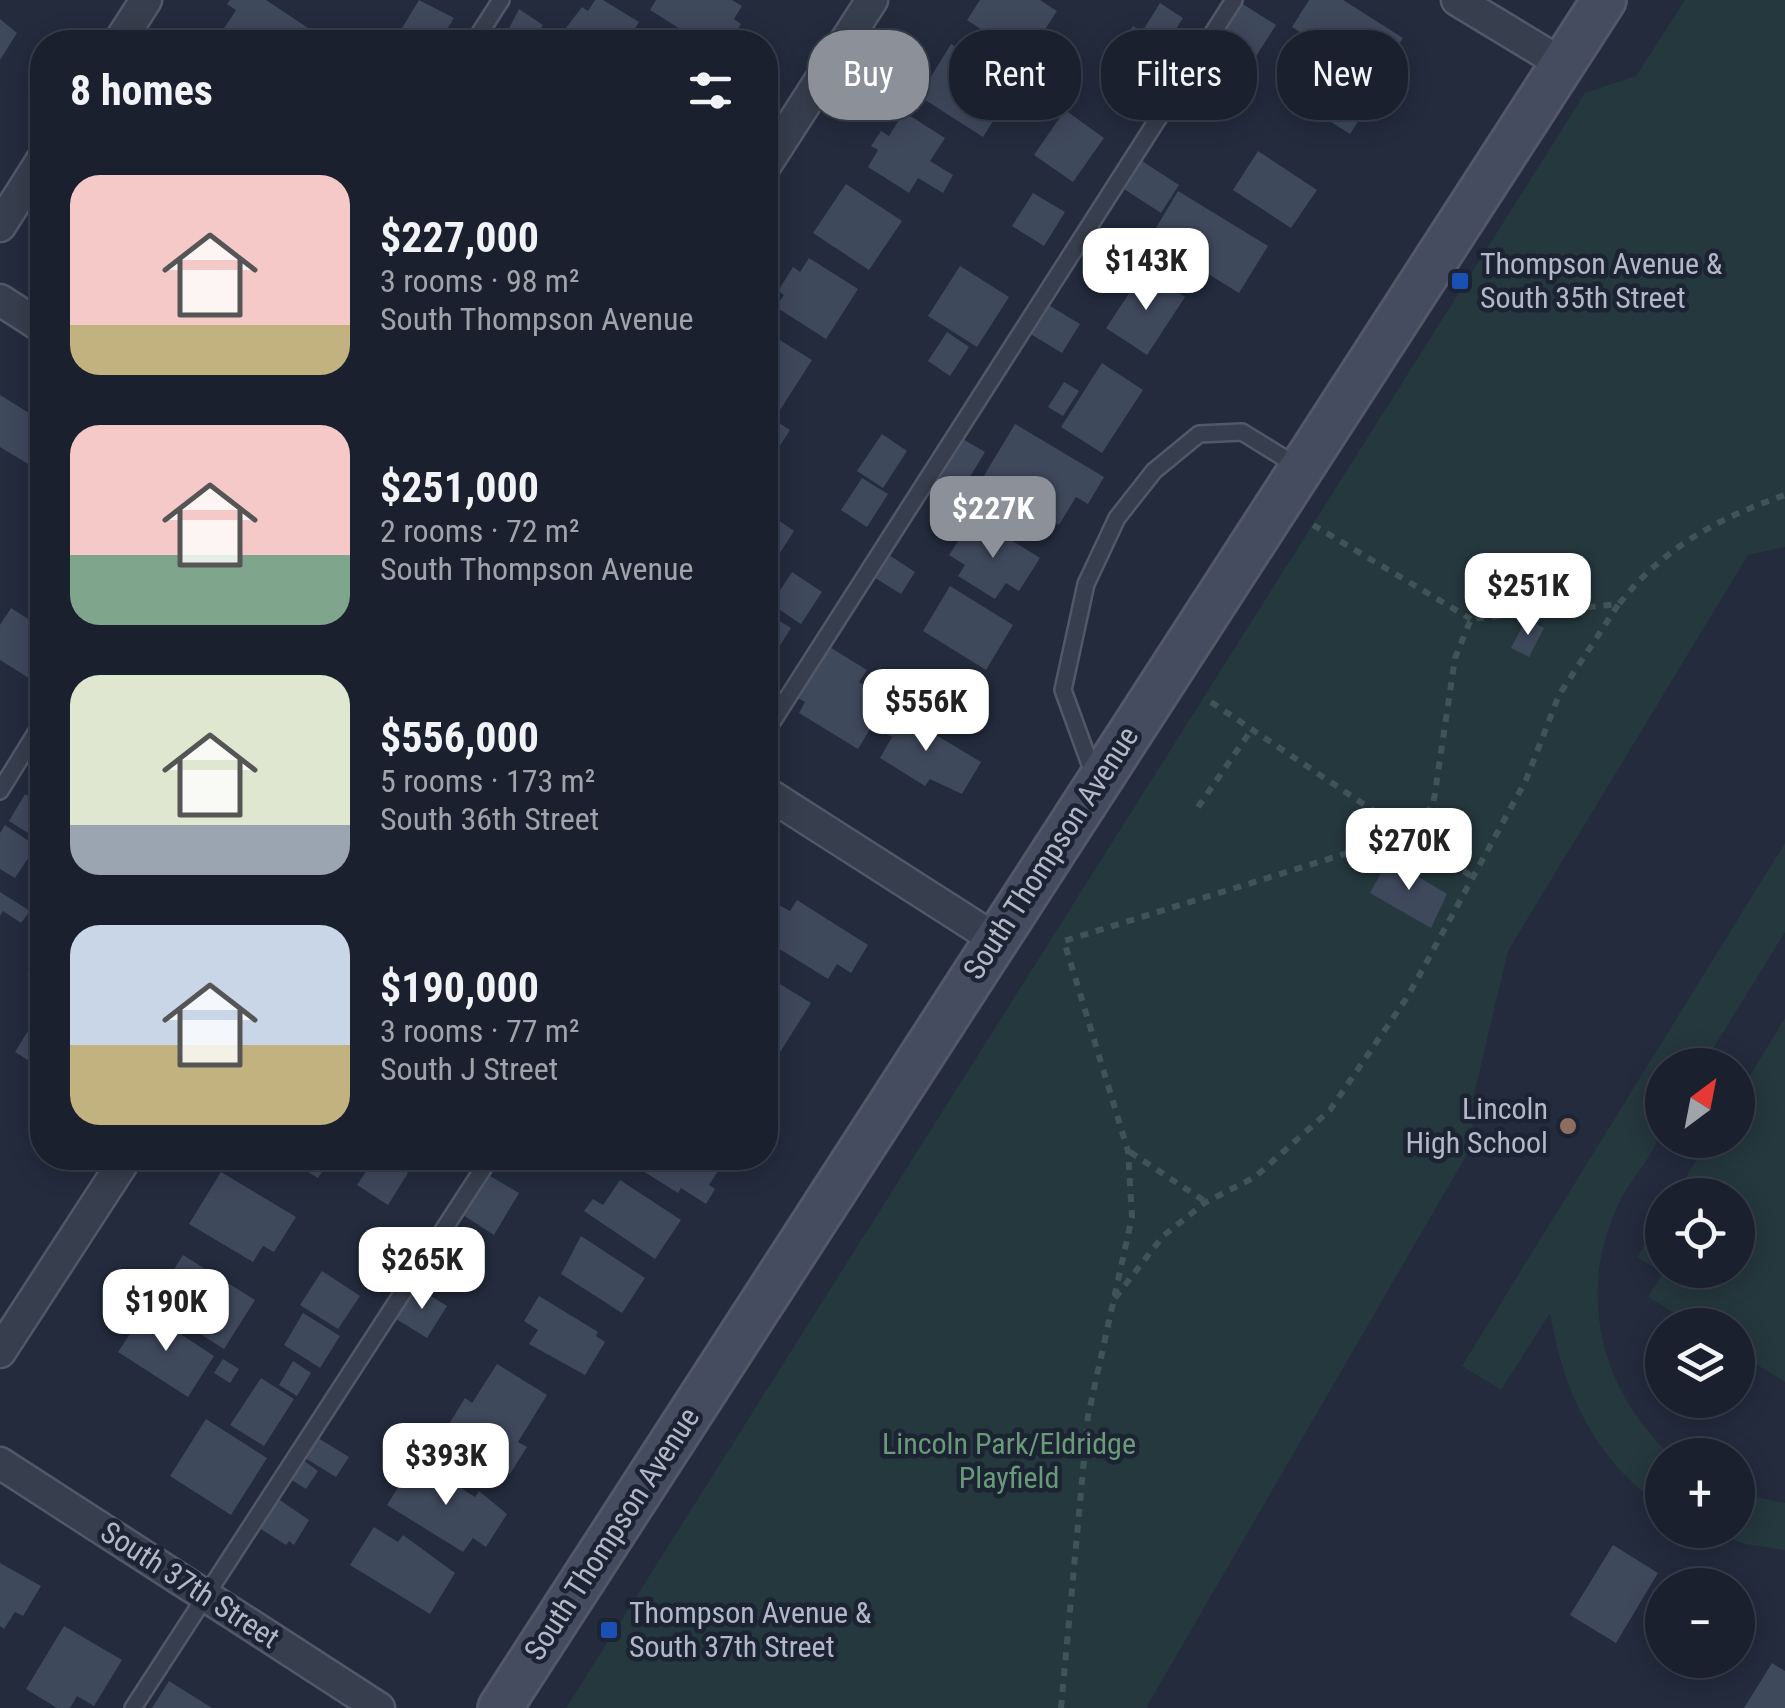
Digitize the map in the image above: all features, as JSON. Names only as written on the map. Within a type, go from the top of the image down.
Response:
[{"type":"main road","name":"South Thompson Avenue","points":[[500,1708],[1604,0]]},
{"type":"street","points":[[127,30],[146,0]]},
{"type":"street","points":[[778,146],[872,0]]},
{"type":"street","points":[[1457,0],[1562,63]]},
{"type":"street","points":[[0,226],[30,179]]},
{"type":"street","points":[[0,300],[30,319]]},
{"type":"street","points":[[778,800],[995,939]]},
{"type":"street","points":[[0,1352],[118,1170]]},
{"type":"street","name":"South 37th Street","points":[[0,1462],[380,1708]]},
{"type":"lane","points":[[482,30],[501,0]]},
{"type":"lane","points":[[778,713],[1234,0]]},
{"type":"lane","points":[[1097,782],[1064,690],[1086,584],[1118,518],[1154,472],[1199,434],[1242,432],[1300,468]]},
{"type":"lane","points":[[0,791],[30,743]]},
{"type":"lane","points":[[134,1708],[482,1170]]},
{"type":"path","points":[[1111,1303],[1163,1236],[1206,1202],[1255,1177],[1330,1110],[1408,996],[1526,780],[1559,695],[1646,569],[1684,541],[1736,512],[1785,495]]},
{"type":"path","points":[[1313,525],[1471,619],[1619,604]]},
{"type":"path","points":[[1060,1708],[1088,1416],[1132,1217],[1128,1151],[1064,941],[1393,839],[1406,830],[1432,806],[1455,658],[1471,619]]},
{"type":"path","points":[[1211,702],[1471,876]]},
{"type":"path","points":[[1198,807],[1252,728]]},
{"type":"path","points":[[1128,1151],[1206,1202]]},
{"type":"green space","name":"Lincoln Park/Eldridge Playfield","points":[[1685,0],[1785,0],[1785,547],[1748,555],[1508,951],[1469,1116],[1477,1137],[1146,1708],[566,1708],[1585,93],[1636,76]]},
{"type":"green space","points":[[1785,843],[1785,932],[1713,1048],[1658,1048]]},
{"type":"green space","points":[[1785,1018],[1785,1382],[1755,1363],[1755,1308],[1666,1308],[1648,1297],[1654,1288],[1755,1288],[1755,1178],[1686,1178],[1698,1158],[1755,1158],[1755,1067]]},
{"type":"green space","points":[[1645,1070],[1645,1158],[1648,1158],[1621,1199],[1607,1233],[1598,1301],[1611,1368],[1626,1399],[1654,1438],[1645,1438],[1645,1494],[1618,1467],[1586,1422],[1564,1371],[1550,1313],[1501,1390],[1462,1366]]},
{"type":"green space","points":[[1645,1244],[1645,1262],[1637,1257]]},
{"type":"green space","points":[[1755,1497],[1785,1503],[1785,1550],[1755,1546]]},
{"type":"building","points":[[230,0],[266,0],[308,28],[223,30],[236,10],[227,4]]},
{"type":"building","points":[[419,0],[454,18],[446,30],[401,30]]},
{"type":"building","points":[[595,0],[603,0],[639,22],[634,30],[566,28],[582,7],[588,11]]},
{"type":"building","points":[[656,0],[732,0],[742,6],[734,19],[741,24],[737,30],[682,30],[650,10]]},
{"type":"building","points":[[980,0],[1040,0],[1057,11],[1045,30],[982,30],[967,20]]},
{"type":"building","points":[[1309,0],[1343,0],[1390,30],[1297,30],[1292,27]]},
{"type":"building","points":[[1238,1],[1276,25],[1257,55],[1257,30],[1219,30]]},
{"type":"building","points":[[1160,3],[1183,18],[1175,30],[1143,30]]},
{"type":"building","points":[[519,9],[543,25],[540,30],[508,30]]},
{"type":"building","points":[[0,19],[17,33],[0,60]]},
{"type":"building","points":[[949,47],[949,115],[929,102],[929,80]]},
{"type":"building","points":[[899,120],[917,120],[945,138],[930,161],[953,175],[943,193],[918,178],[909,193],[868,167],[878,150],[871,146],[881,131],[889,136]]},
{"type":"building","points":[[956,120],[994,120],[983,137]]},
{"type":"building","points":[[1058,120],[1079,120],[1104,138],[1073,182],[1034,155]]},
{"type":"building","points":[[1328,120],[1359,120],[1350,134]]},
{"type":"building","points":[[1258,151],[1317,190],[1291,228],[1233,190]]},
{"type":"building","points":[[1142,161],[1179,185],[1161,213],[1124,189]]},
{"type":"building","points":[[846,184],[902,221],[869,270],[813,233]]},
{"type":"building","points":[[1178,191],[1268,246],[1239,293],[1150,238]]},
{"type":"building","points":[[1033,193],[1065,212],[1044,246],[1012,226]]},
{"type":"building","points":[[809,258],[858,289],[826,339],[778,308],[784,295],[778,291],[793,267],[800,272]]},
{"type":"building","points":[[960,266],[1009,297],[977,347],[928,316]]},
{"type":"building","points":[[1144,271],[1185,297],[1147,355],[1106,328]]},
{"type":"building","points":[[1042,301],[1080,324],[1062,353],[1024,330]]},
{"type":"building","points":[[947,332],[969,347],[950,376],[928,361]]},
{"type":"building","points":[[778,339],[812,360],[778,409]]},
{"type":"building","points":[[1102,363],[1143,390],[1102,453],[1061,427]]},
{"type":"building","points":[[1064,382],[1079,391],[1063,416],[1048,407]]},
{"type":"building","points":[[0,395],[30,414],[30,465],[0,447]]},
{"type":"building","points":[[778,422],[790,430],[778,449]]},
{"type":"building","points":[[1015,424],[1104,477],[1088,504],[1076,497],[1059,525],[982,479]]},
{"type":"building","points":[[882,434],[907,451],[883,488],[857,471]]},
{"type":"building","points":[[956,435],[985,452],[962,490],[933,473]]},
{"type":"building","points":[[862,478],[888,494],[867,527],[841,510]]},
{"type":"building","points":[[988,493],[1010,506],[1003,518],[982,506]]},
{"type":"building","points":[[778,520],[794,531],[778,556]]},
{"type":"building","points":[[989,526],[1040,558],[1019,591],[1006,583],[995,599],[958,576],[965,565],[949,555],[966,529],[981,538]]},
{"type":"building","points":[[886,553],[915,572],[901,594],[872,576]]},
{"type":"building","points":[[792,572],[822,592],[801,624],[778,609],[778,593]]},
{"type":"building","points":[[950,586],[1013,625],[986,670],[923,631]]},
{"type":"building","points":[[11,608],[30,620],[30,679],[0,660],[0,625]]},
{"type":"building","points":[[1526,619],[1544,628],[1529,657],[1511,648]]},
{"type":"building","points":[[778,620],[791,628],[778,648]]},
{"type":"building","points":[[828,646],[867,670],[859,682],[888,700],[858,749],[799,713],[805,702],[796,697]]},
{"type":"building","points":[[891,708],[981,762],[962,794],[930,779],[925,786],[880,758],[892,737],[879,729]]},
{"type":"building","points":[[25,794],[30,797],[30,834],[9,821]]},
{"type":"building","points":[[5,825],[30,842],[30,855],[15,878],[0,869],[0,833]]},
{"type":"building","points":[[1389,859],[1447,894],[1431,928],[1370,893]]},
{"type":"building","points":[[0,892],[30,911],[21,923],[3,911],[0,916]]},
{"type":"building","points":[[797,900],[868,945],[851,973],[837,964],[828,979],[778,948],[778,907],[790,911]]},
{"type":"building","points":[[778,983],[811,1003],[778,1055]]},
{"type":"building","points":[[30,1028],[30,1061],[15,1052]]},
{"type":"building","points":[[305,1170],[323,1170],[318,1178]]},
{"type":"building","points":[[367,1170],[408,1173],[388,1205],[357,1185]]},
{"type":"building","points":[[641,1170],[719,1170],[709,1185],[715,1189],[706,1204],[681,1188],[678,1193]]},
{"type":"building","points":[[221,1172],[296,1217],[274,1252],[263,1246],[253,1262],[189,1224]]},
{"type":"building","points":[[487,1174],[519,1193],[494,1235],[463,1215]]},
{"type":"building","points":[[620,1180],[681,1220],[655,1259],[584,1211],[593,1199],[603,1205]]},
{"type":"building","points":[[581,1236],[645,1278],[622,1313],[561,1274]]},
{"type":"building","points":[[183,1255],[255,1300],[224,1349],[152,1304]]},
{"type":"building","points":[[322,1271],[360,1296],[338,1329],[300,1305]]},
{"type":"building","points":[[416,1287],[447,1306],[427,1338],[396,1319]]},
{"type":"building","points":[[539,1296],[598,1332],[596,1336],[605,1342],[585,1375],[529,1344],[538,1330],[524,1321]]},
{"type":"building","points":[[145,1311],[214,1356],[188,1397],[118,1352]]},
{"type":"building","points":[[303,1313],[340,1336],[320,1368],[284,1345]]},
{"type":"building","points":[[223,1359],[239,1369],[230,1383],[214,1373]]},
{"type":"building","points":[[293,1361],[311,1373],[297,1396],[279,1385]]},
{"type":"building","points":[[497,1364],[547,1395],[518,1442],[527,1447],[510,1474],[444,1432],[465,1398],[472,1403]]},
{"type":"building","points":[[261,1378],[294,1399],[264,1446],[230,1425]]},
{"type":"building","points":[[206,1419],[267,1458],[231,1515],[170,1476]]},
{"type":"building","points":[[318,1438],[349,1457],[336,1477],[305,1458]]},
{"type":"building","points":[[416,1459],[475,1497],[479,1491],[507,1514],[486,1547],[473,1538],[463,1552],[387,1505]]},
{"type":"building","points":[[303,1460],[318,1471],[306,1489],[290,1479]]},
{"type":"building","points":[[274,1496],[309,1520],[294,1545],[289,1541],[286,1545],[256,1526]]},
{"type":"building","points":[[374,1527],[398,1542],[403,1535],[455,1573],[430,1614],[350,1565]]},
{"type":"building","points":[[1613,1545],[1650,1568],[1645,1568],[1645,1595],[1616,1643],[1570,1615]]},
{"type":"building","points":[[0,1563],[41,1586],[23,1616],[15,1612],[4,1629],[0,1626]]},
{"type":"building","points":[[64,1626],[122,1660],[94,1706],[77,1696],[70,1708],[57,1708],[26,1689]]},
{"type":"building","points":[[1772,1663],[1785,1671],[1785,1708],[1744,1708]]},
{"type":"building","points":[[169,1681],[212,1708],[152,1708]]},
{"type":"place","name":"Thompson Avenue & South 35th Street","points":[[1460,281]]},
{"type":"place","name":"Lincoln High School","points":[[1568,1126]]},
{"type":"place","name":"Thompson Avenue & South 37th Street","points":[[609,1630]]}]
